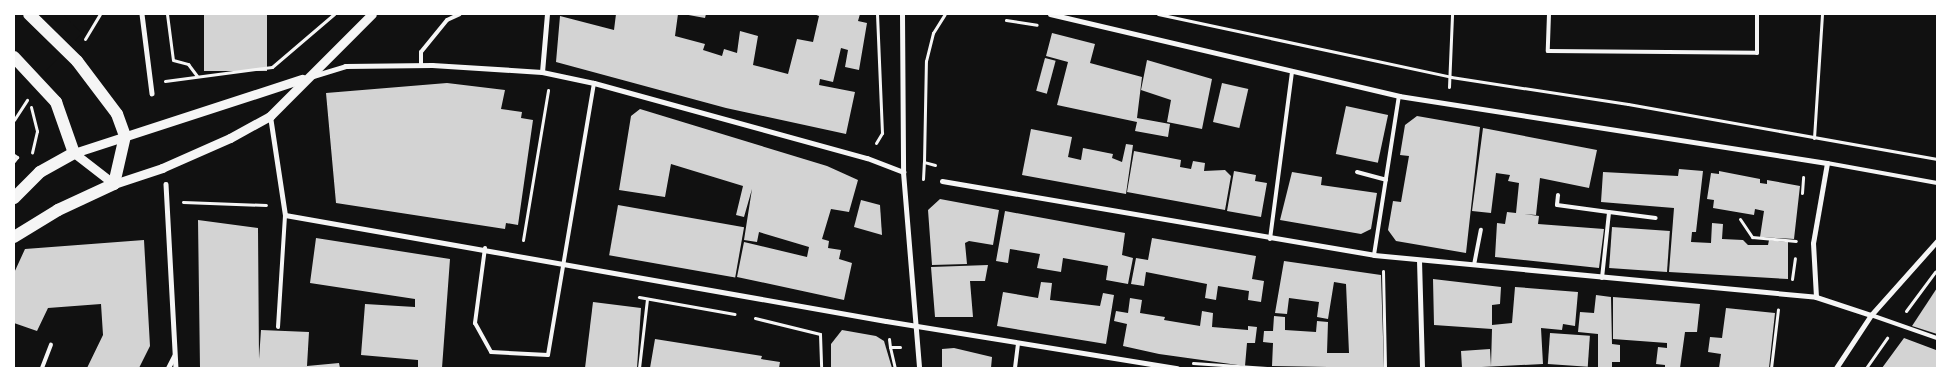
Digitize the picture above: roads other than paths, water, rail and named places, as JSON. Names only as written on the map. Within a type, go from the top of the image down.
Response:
[{"type":"main road","points":[[14,238],[58,210],[114,184],[125,136],[117,114],[77,61],[28,14]]},
{"type":"main road","points":[[14,58],[48,91],[62,114],[74,153],[40,172],[14,198]]},
{"type":"street","points":[[142,14],[152,94]]},
{"type":"street","points":[[74,153],[114,184],[162,168],[230,138],[270,116],[305,78],[372,14]]},
{"type":"street","points":[[542,72],[547,14]]},
{"type":"street","points":[[897,14],[900,23]]},
{"type":"street","points":[[902,14],[900,23],[902,172],[919,368]]},
{"type":"street","points":[[1050,14],[1399,96],[1827,163],[1813,243],[1816,297]]},
{"type":"street","points":[[74,153],[125,136],[200,115],[345,66],[421,66],[542,72],[594,82],[867,158],[902,172]]},
{"type":"street","points":[[270,116],[285,215],[650,277],[1018,344],[1177,368]]},
{"type":"street","points":[[942,181],[1270,239],[1374,255],[1816,297],[1871,315]]},
{"type":"street","points":[[166,184],[176,368]]},
{"type":"street","points":[[1836,368],[1871,315],[1937,241]]},
{"type":"street","points":[[1419,260],[1422,368]]},
{"type":"street","points":[[168,368],[175,355]]},
{"type":"lane","points":[[421,66],[421,52],[447,20],[460,14]]},
{"type":"lane","points":[[1549,14],[1548,51],[1757,53],[1757,14]]},
{"type":"lane","points":[[1270,239],[1292,72]]},
{"type":"lane","points":[[485,248],[474,323],[491,352],[548,355],[594,82]]},
{"type":"lane","points":[[1374,255],[1399,96]]},
{"type":"lane","points":[[1827,163],[1937,182]]},
{"type":"lane","points":[[1357,172],[1386,180]]},
{"type":"lane","points":[[1558,194],[1557,205],[1656,218]]},
{"type":"lane","points":[[1602,278],[1609,212]]},
{"type":"lane","points":[[278,327],[285,215]]},
{"type":"lane","points":[[1474,265],[1481,230]]},
{"type":"lane","points":[[1871,315],[1937,338]]},
{"type":"lane","points":[[1015,368],[1018,344]]},
{"type":"lane","points":[[42,368],[51,345]]}]
